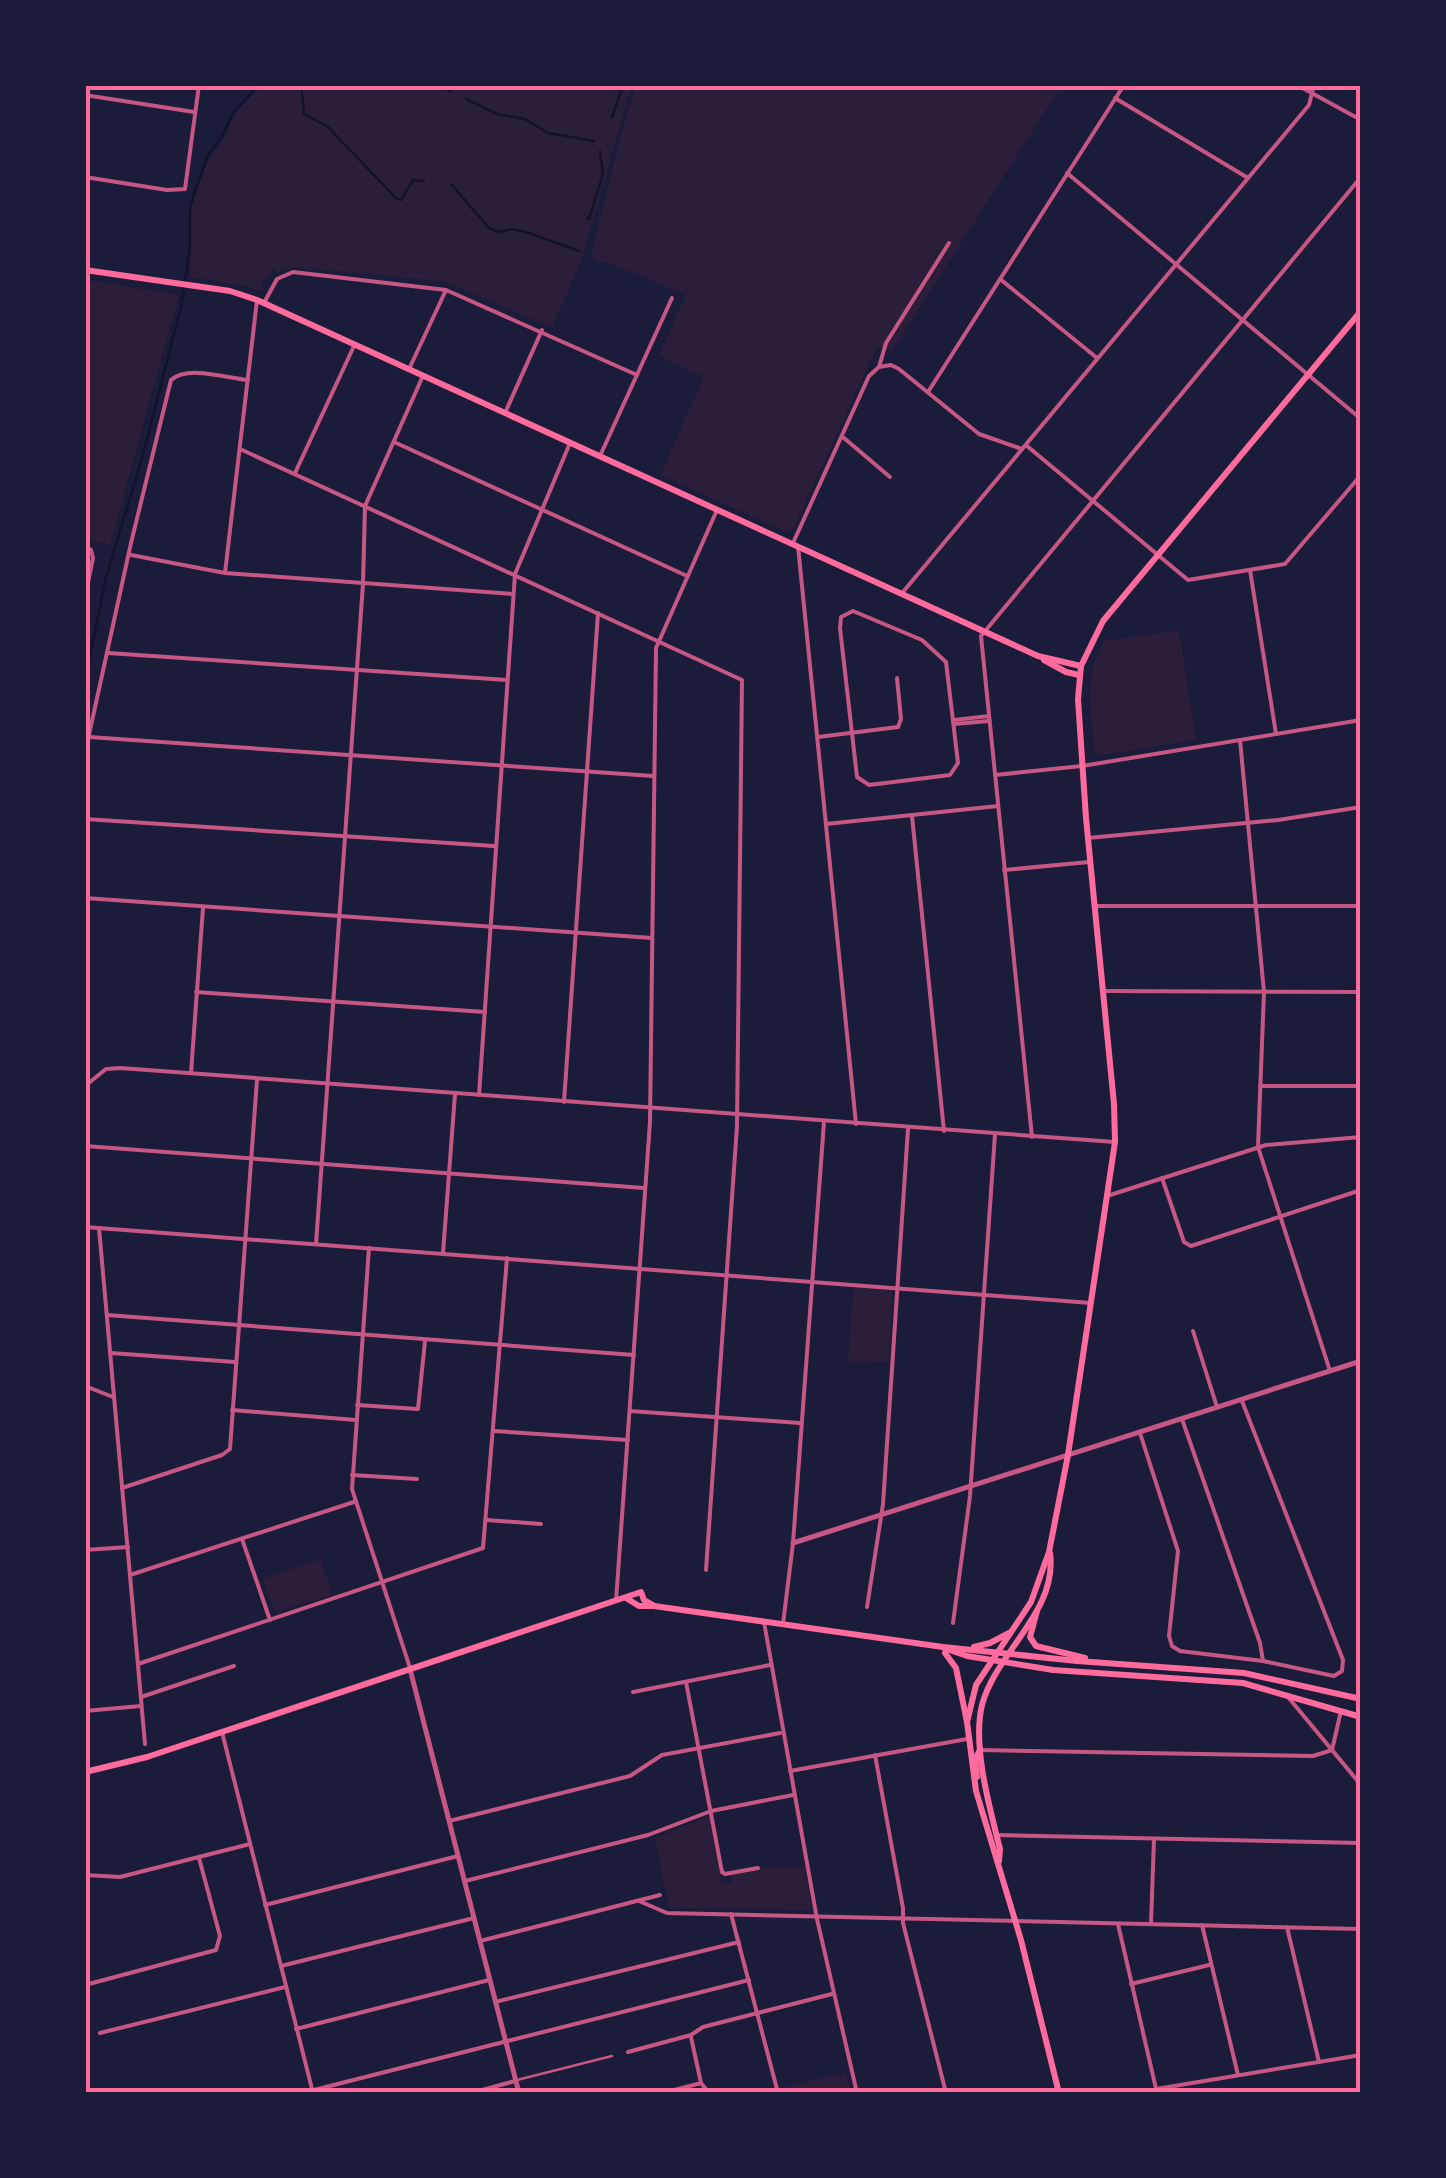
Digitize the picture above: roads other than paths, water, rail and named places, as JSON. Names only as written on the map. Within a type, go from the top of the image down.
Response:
[{"type":"main road","points":[[85,270],[230,291],[261,302],[1040,657],[1080,670]]},
{"type":"main road","points":[[1361,311],[1099,626],[1080,670],[1082,766],[1115,1142],[1049,1575],[1030,1637],[1036,1646],[1091,1660],[1244,1673],[1361,1699]]},
{"type":"main road","points":[[1050,1552],[1036,1592],[972,1693],[967,1739],[976,1791],[1016,1920],[1059,2093]]},
{"type":"main road","points":[[85,1772],[222,1732],[642,1592],[644,1600],[654,1606]]},
{"type":"main road","points":[[626,1598],[639,1606],[939,1646],[1077,1662],[1091,1660]]},
{"type":"main road","points":[[999,1862],[980,1750],[982,1704],[1037,1611]]},
{"type":"main road","points":[[963,1648],[986,1645],[1011,1632]]},
{"type":"main road","points":[[939,1646],[953,1653],[1068,1671],[1231,1681],[1361,1717]]},
{"type":"main road","points":[[939,1646],[956,1668],[967,1722]]},
{"type":"main road","points":[[976,1791],[975,1760],[980,1750]]},
{"type":"street","points":[[85,177],[167,190],[185,188],[199,85]]},
{"type":"street","points":[[928,392],[1124,85]]},
{"type":"street","points":[[1297,85],[1361,120]]},
{"type":"street","points":[[901,593],[1309,105],[1314,85]]},
{"type":"street","points":[[85,96],[195,112]]},
{"type":"street","points":[[1116,98],[1249,178]]},
{"type":"street","points":[[1068,173],[1361,419]]},
{"type":"street","points":[[1032,1136],[981,640],[984,631],[1361,177]]},
{"type":"street","points":[[879,367],[886,343],[949,243]]},
{"type":"street","points":[[225,573],[261,302],[277,280],[294,272],[446,290],[637,374]]},
{"type":"street","points":[[1000,279],[1097,358]]},
{"type":"street","points":[[409,370],[446,290]]},
{"type":"street","points":[[600,456],[672,298]]},
{"type":"street","points":[[505,413],[542,330]]},
{"type":"street","points":[[296,474],[355,344]]},
{"type":"street","points":[[856,1124],[796,544],[869,376],[879,367],[899,368],[979,434],[1024,447],[1188,580],[1288,561],[1361,475]]},
{"type":"street","points":[[85,754],[131,542],[172,380],[177,374],[188,373],[248,380]]},
{"type":"street","points":[[316,1244],[358,670],[365,506],[423,376]]},
{"type":"street","points":[[843,437],[890,477]]},
{"type":"street","points":[[394,442],[687,576]]},
{"type":"street","points":[[479,1095],[515,574],[570,442]]},
{"type":"street","points":[[240,449],[742,680],[736,1115],[706,1570]]},
{"type":"street","points":[[616,1601],[650,1108],[658,640],[717,509]]},
{"type":"street","points":[[85,546],[93,557],[85,597]]},
{"type":"street","points":[[130,555],[225,573],[514,594]]},
{"type":"street","points":[[1250,570],[1276,734]]},
{"type":"street","points":[[853,611],[913,635],[938,653],[948,667],[954,722],[958,763],[954,773],[862,783],[855,773],[850,734],[840,622],[844,614],[853,611]]},
{"type":"street","points":[[564,1102],[598,612]]},
{"type":"street","points":[[108,653],[508,680]]},
{"type":"street","points":[[817,737],[890,730],[899,725],[897,678]]},
{"type":"street","points":[[954,722],[989,719]]},
{"type":"street","points":[[994,775],[1082,766],[1361,720]]},
{"type":"street","points":[[89,737],[654,776]]},
{"type":"street","points":[[1240,740],[1264,992],[1258,1147],[1330,1371]]},
{"type":"street","points":[[826,824],[998,806]]},
{"type":"street","points":[[1088,838],[1248,823],[1361,807]]},
{"type":"street","points":[[912,816],[944,1131]]},
{"type":"street","points":[[85,819],[496,846]]},
{"type":"street","points":[[1004,870],[1090,862]]},
{"type":"street","points":[[85,898],[652,938]]},
{"type":"street","points":[[1094,906],[1361,906]]},
{"type":"street","points":[[190,1073],[202,908]]},
{"type":"street","points":[[1102,991],[1361,992]]},
{"type":"street","points":[[196,992],[485,1012]]},
{"type":"street","points":[[85,1086],[110,1068],[1115,1142]]},
{"type":"street","points":[[122,1488],[227,1453],[257,1078]]},
{"type":"street","points":[[1260,1086],[1361,1086]]},
{"type":"street","points":[[443,1253],[455,1094]]},
{"type":"street","points":[[783,1624],[793,1542],[824,1122]]},
{"type":"street","points":[[867,1607],[881,1516],[908,1128]]},
{"type":"street","points":[[953,1622],[970,1486],[995,1134]]},
{"type":"street","points":[[1107,1196],[1258,1147],[1360,1138],[1361,1153]]},
{"type":"street","points":[[85,1146],[646,1188]]},
{"type":"street","points":[[1162,1178],[1188,1246],[1361,1190]]},
{"type":"street","points":[[85,1227],[1090,1303]]},
{"type":"street","points":[[99,1228],[144,1744]]},
{"type":"street","points":[[368,1248],[352,1475],[356,1501],[410,1670],[518,2093]]},
{"type":"street","points":[[138,1664],[475,1552],[485,1545],[507,1258]]},
{"type":"street","points":[[107,1315],[634,1355]]},
{"type":"street","points":[[1193,1330],[1217,1408]]},
{"type":"street","points":[[357,1406],[418,1409],[426,1340]]},
{"type":"street","points":[[111,1353],[235,1362]]},
{"type":"street","points":[[793,1542],[1361,1361]]},
{"type":"street","points":[[85,1386],[114,1397]]},
{"type":"street","points":[[1140,1433],[1178,1551],[1169,1636],[1172,1646],[1180,1651],[1263,1661],[1325,1676],[1340,1673],[1343,1660],[1241,1400]]},
{"type":"street","points":[[232,1410],[356,1420]]},
{"type":"street","points":[[630,1411],[801,1424]]},
{"type":"street","points":[[1182,1419],[1263,1661]]},
{"type":"street","points":[[494,1431],[628,1440]]},
{"type":"street","points":[[352,1475],[417,1478]]},
{"type":"street","points":[[130,1575],[356,1501]]},
{"type":"street","points":[[487,1520],[540,1524]]},
{"type":"street","points":[[242,1539],[270,1622]]},
{"type":"street","points":[[85,1550],[128,1547]]},
{"type":"street","points":[[764,1622],[816,1915],[857,2093]]},
{"type":"street","points":[[633,1692],[770,1665]]},
{"type":"street","points":[[140,1697],[234,1666]]},
{"type":"street","points":[[686,1682],[725,1874],[758,1868]]},
{"type":"street","points":[[1284,1694],[1361,1784]]},
{"type":"street","points":[[85,1711],[142,1706]]},
{"type":"street","points":[[1332,1750],[1341,1711]]},
{"type":"street","points":[[222,1732],[313,2092]]},
{"type":"street","points":[[449,1821],[630,1776],[656,1756],[782,1732]]},
{"type":"street","points":[[790,1771],[967,1739]]},
{"type":"street","points":[[980,1750],[1313,1756],[1332,1750]]},
{"type":"street","points":[[875,1755],[904,1918],[946,2093]]},
{"type":"street","points":[[465,1881],[648,1835],[711,1811],[794,1795]]},
{"type":"street","points":[[997,1835],[1361,1843]]},
{"type":"street","points":[[1151,1924],[1154,1838]]},
{"type":"street","points":[[85,1874],[120,1878],[250,1844]]},
{"type":"street","points":[[265,1905],[458,1856]]},
{"type":"street","points":[[85,1985],[216,1950],[220,1936],[199,1858]]},
{"type":"street","points":[[480,1941],[660,1896]]},
{"type":"street","points":[[639,1902],[664,1912],[1361,1929]]},
{"type":"street","points":[[732,1914],[778,2093]]},
{"type":"street","points":[[281,1966],[474,1918]]},
{"type":"street","points":[[1118,1924],[1157,2091],[1361,2055]]},
{"type":"street","points":[[1202,1925],[1238,2075]]},
{"type":"street","points":[[1288,1927],[1319,2062]]},
{"type":"street","points":[[495,2002],[739,1942]]},
{"type":"street","points":[[1131,1984],[1212,1964]]},
{"type":"street","points":[[296,2028],[489,1980]]},
{"type":"street","points":[[302,2093],[749,1980]]},
{"type":"street","points":[[100,2033],[286,1987]]},
{"type":"street","points":[[628,2052],[691,2035],[696,2029],[832,1994]]},
{"type":"street","points":[[691,2035],[702,2083],[709,2093]]},
{"type":"street","points":[[471,2093],[516,2081]]},
{"type":"street","points":[[663,2093],[702,2083]]},
{"type":"lane","points":[[516,2081],[612,2056]]},
{"type":"waterway","points":[[85,682],[106,577],[181,307],[190,248],[190,206],[208,155],[233,113],[259,85]]},
{"type":"waterway","points":[[301,85],[304,114],[328,127],[396,198],[401,200],[413,180],[424,181]]},
{"type":"waterway","points":[[438,85],[450,91]]},
{"type":"waterway","points":[[612,117],[623,85]]},
{"type":"waterway","points":[[466,99],[497,114],[525,119],[548,133],[594,141]]},
{"type":"waterway","points":[[587,218],[603,174],[600,151]]},
{"type":"waterway","points":[[451,184],[489,228],[526,232],[579,251]]}]
